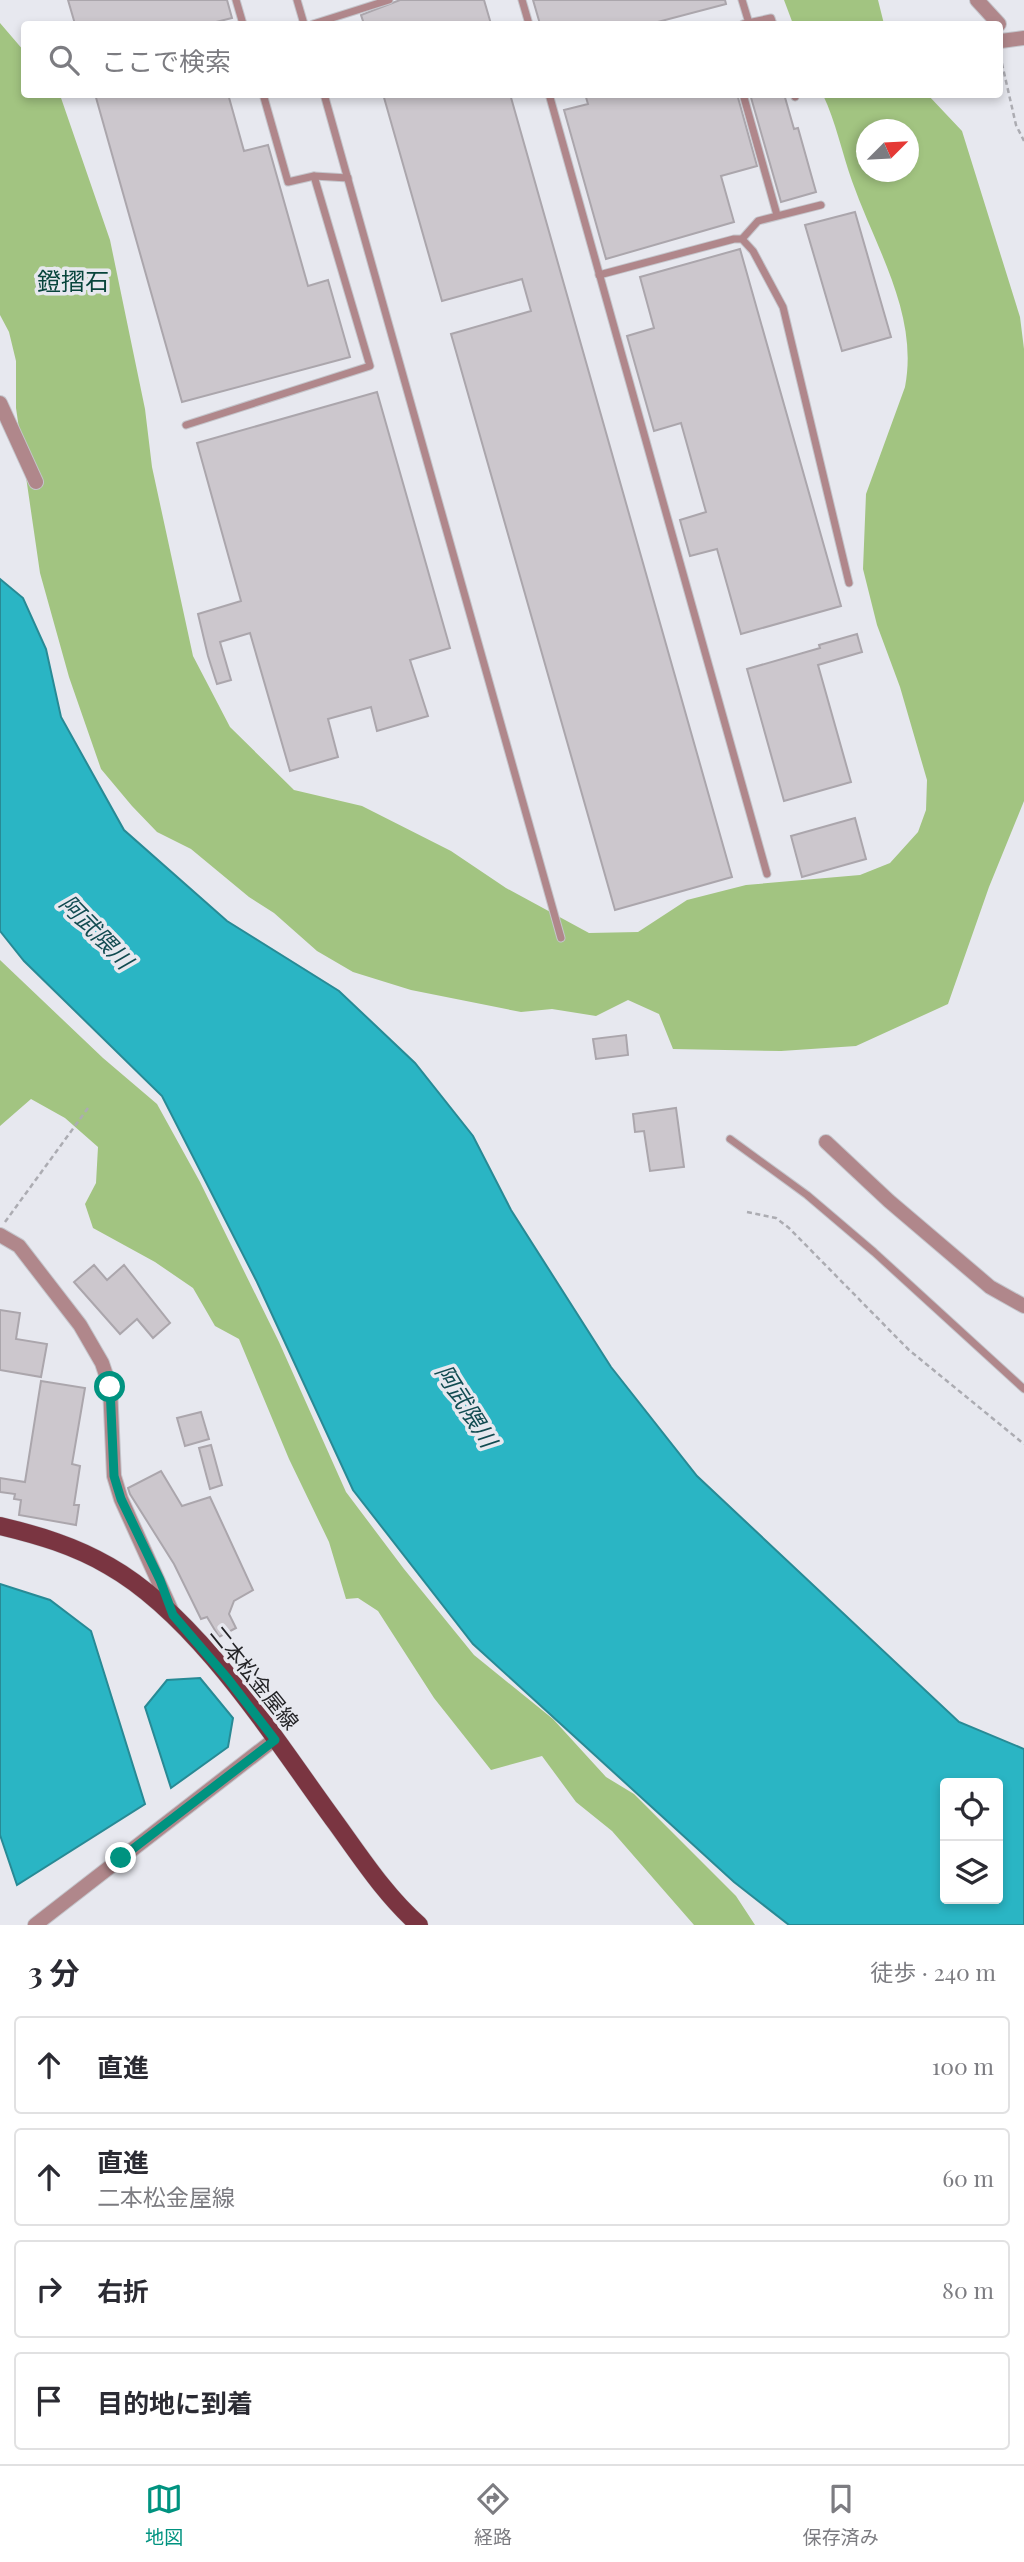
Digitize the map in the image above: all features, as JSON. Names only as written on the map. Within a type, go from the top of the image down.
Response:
[{"type":"main road","name":"二本松金屋線","points":[[0,1526],[69,1546],[111,1567],[173,1615],[228,1679],[275,1740],[380,1884],[419,1925]]},
{"type":"street","points":[[977,0],[995,21]]},
{"type":"street","points":[[1003,45],[1024,38]]},
{"type":"street","points":[[0,403],[36,482]]},
{"type":"street","points":[[826,1142],[889,1201],[990,1287],[1024,1306]]},
{"type":"street","points":[[0,1235],[19,1246],[80,1325],[102,1363],[110,1387],[114,1476],[125,1508],[160,1580],[173,1615]]},
{"type":"street","points":[[35,1925],[275,1740]]},
{"type":"lane","points":[[236,0],[242,21]]},
{"type":"lane","points":[[297,0],[303,21]]},
{"type":"lane","points":[[322,21],[389,0]]},
{"type":"lane","points":[[522,0],[528,21]]},
{"type":"lane","points":[[742,0],[746,21]]},
{"type":"lane","points":[[264,98],[288,182],[314,176],[348,178]]},
{"type":"lane","points":[[325,98],[561,938]]},
{"type":"lane","points":[[550,98],[767,874]]},
{"type":"lane","points":[[744,98],[777,215]]},
{"type":"lane","points":[[186,425],[370,366],[314,176]]},
{"type":"lane","points":[[599,275],[742,239],[758,221],[821,205]]},
{"type":"lane","points":[[742,239],[753,250],[783,307],[849,583]]},
{"type":"lane","points":[[730,1139],[807,1195],[1024,1389]]},
{"type":"path","points":[[1003,61],[1016,125],[1024,141]]},
{"type":"path","points":[[0,1229],[88,1108]]},
{"type":"path","points":[[747,1212],[776,1218],[789,1228],[909,1350],[1024,1444]]},
{"type":"green space","points":[[784,0],[878,0],[883,21],[792,21]]},
{"type":"green space","points":[[0,23],[21,48],[21,98],[61,98],[110,240],[145,409],[152,467],[193,656],[230,727],[294,790],[362,806],[451,851],[506,888],[589,933],[638,932],[687,900],[746,885],[860,875],[890,863],[918,832],[926,810],[927,780],[900,687],[877,625],[863,569],[866,494],[905,387],[908,360],[906,333],[892,281],[852,181],[824,98],[931,98],[962,131],[1020,317],[1024,349],[1024,801],[989,887],[948,1004],[856,1046],[781,1051],[673,1049],[659,1014],[628,1000],[596,1016],[552,1009],[521,1012],[411,990],[353,972],[317,951],[274,913],[249,897],[191,849],[157,832],[101,769],[69,677],[40,573],[16,408],[16,361],[9,332],[0,315]]},
{"type":"green space","points":[[0,960],[103,1058],[157,1104],[200,1182],[279,1342],[346,1492],[404,1569],[474,1655],[553,1719],[606,1777],[634,1794],[736,1896],[755,1925],[694,1925],[612,1831],[576,1802],[542,1756],[491,1770],[434,1698],[378,1611],[358,1598],[346,1599],[329,1542],[289,1459],[239,1339],[215,1326],[193,1288],[155,1262],[93,1228],[85,1204],[96,1183],[98,1147],[65,1118],[31,1099],[0,1126]]},
{"type":"water","name":"阿武隈川","points":[[0,579],[23,598],[46,649],[61,717],[124,830],[227,921],[339,991],[415,1063],[473,1136],[511,1210],[611,1367],[697,1476],[959,1722],[1024,1749],[1024,1925],[789,1925],[734,1882],[473,1644],[353,1490],[257,1282],[162,1096],[24,961],[0,931]]},
{"type":"water","points":[[0,1584],[50,1600],[91,1631],[145,1804],[17,1885],[0,1835]]},
{"type":"water","points":[[200,1678],[233,1718],[228,1747],[171,1788],[145,1707],[167,1680]]},
{"type":"building","points":[[68,0],[227,0],[232,18],[220,21],[74,21]]},
{"type":"building","points":[[400,0],[484,0],[490,21],[363,21],[361,15]]},
{"type":"building","points":[[533,0],[725,0],[726,4],[661,21],[539,21]]},
{"type":"building","points":[[96,98],[229,98],[244,151],[268,145],[308,286],[328,280],[350,357],[182,402]]},
{"type":"building","points":[[384,98],[511,98],[732,877],[615,910],[451,334],[531,311],[522,279],[442,301]]},
{"type":"building","points":[[586,98],[738,98],[757,166],[721,176],[734,222],[606,259],[564,110],[588,104]]},
{"type":"building","points":[[751,98],[785,98],[794,129],[798,128],[816,192],[781,202]]},
{"type":"building","points":[[855,212],[891,337],[842,351],[805,225]]},
{"type":"building","points":[[740,249],[841,606],[741,634],[717,549],[690,556],[680,520],[706,512],[681,423],[654,431],[627,336],[654,328],[640,277]]},
{"type":"building","points":[[377,392],[450,648],[410,660],[428,716],[377,731],[371,707],[328,719],[338,757],[290,771],[250,633],[220,642],[231,680],[217,684],[208,656],[198,614],[241,601],[197,443]]},
{"type":"building","points":[[857,634],[862,652],[818,665],[851,782],[784,801],[747,669],[820,648],[819,645]]},
{"type":"building","points":[[855,818],[866,859],[802,877],[791,836]]},
{"type":"building","points":[[626,1035],[628,1055],[596,1059],[593,1039]]},
{"type":"building","points":[[676,1108],[684,1167],[650,1171],[644,1131],[635,1132],[633,1114]]},
{"type":"building","points":[[94,1265],[107,1280],[124,1265],[170,1323],[153,1338],[137,1319],[120,1334],[74,1282]]},
{"type":"building","points":[[0,1310],[20,1313],[16,1339],[47,1344],[41,1377],[0,1370]]},
{"type":"building","points":[[41,1381],[85,1388],[72,1464],[80,1466],[74,1505],[79,1505],[76,1525],[19,1515],[21,1500],[14,1499],[15,1494],[0,1492],[0,1478],[25,1482]]},
{"type":"building","points":[[201,1412],[209,1439],[185,1446],[177,1418]]},
{"type":"building","points":[[211,1445],[222,1485],[210,1489],[199,1448]]},
{"type":"building","points":[[161,1471],[182,1506],[210,1497],[253,1590],[234,1601],[229,1614],[236,1628],[219,1637],[207,1617],[201,1619],[174,1564],[130,1494],[128,1488]]},
{"type":"district","name":"鐙摺石","points":[[73,282]]},
{"type":"route","points":[[110,1387],[114,1476],[132,1525],[160,1580],[173,1615],[228,1679],[275,1740],[121,1858]]}]
